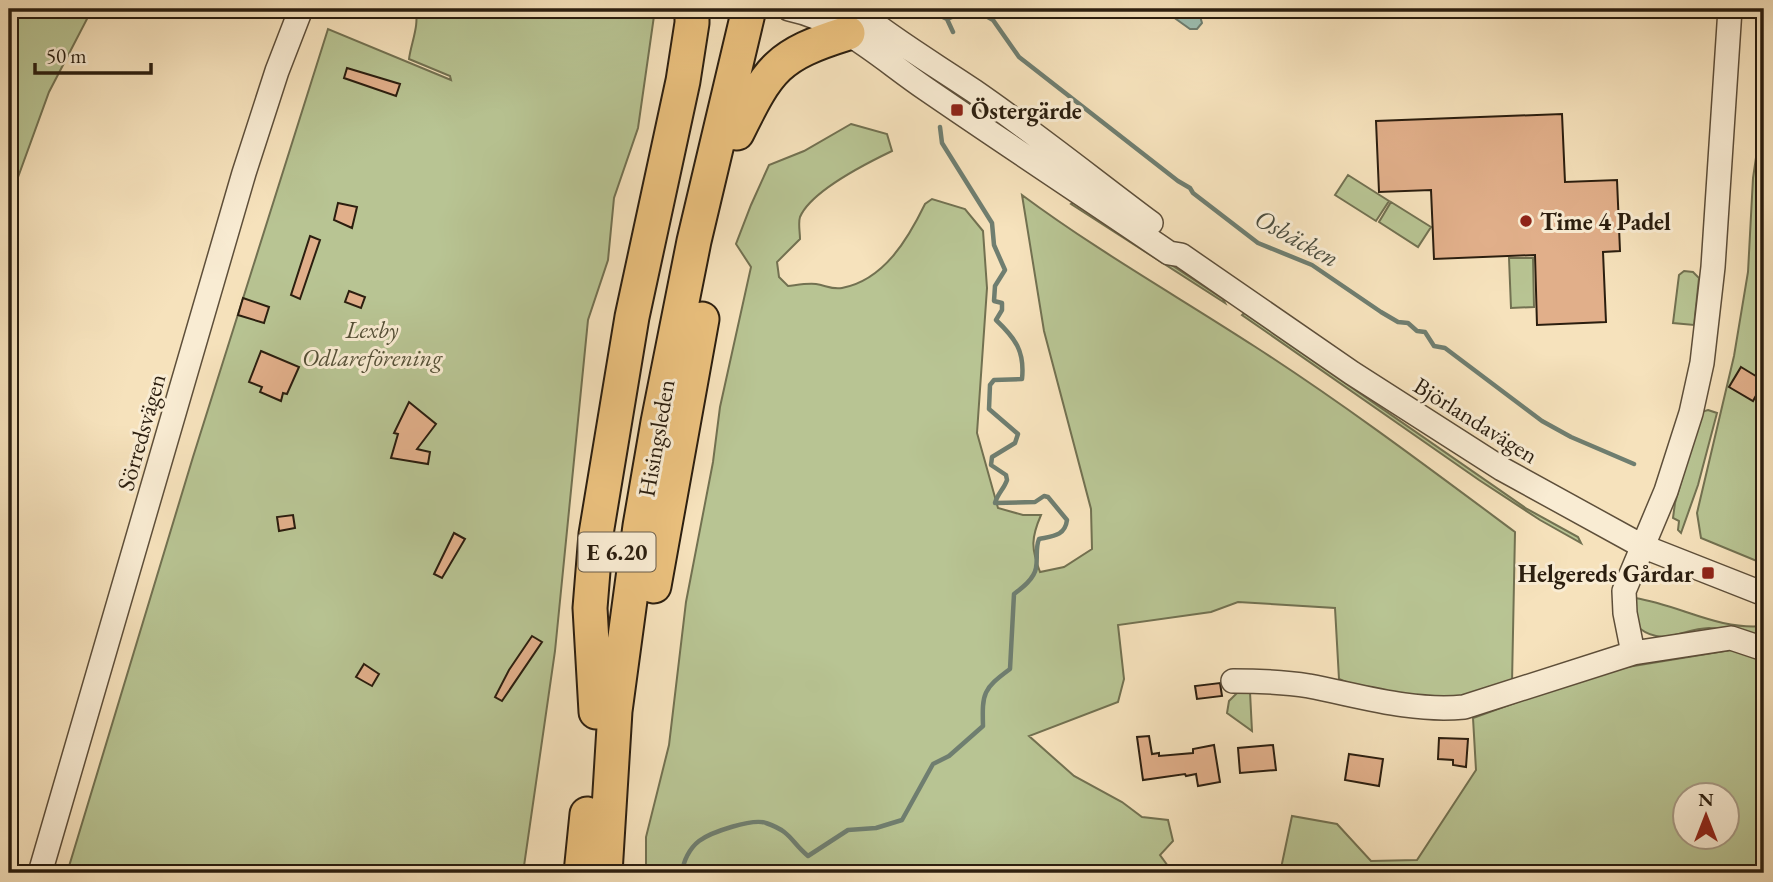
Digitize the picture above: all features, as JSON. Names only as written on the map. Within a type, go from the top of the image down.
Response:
[{"type":"highway","points":[[596,712],[590,608],[596,534],[632,317],[683,81],[692,9]]},
{"type":"highway","name":"Hisingsleden","points":[[605,873],[615,711],[623,643],[684,237],[727,9]]},
{"type":"highway","name":"Hisingsleden","points":[[581,873],[603,638],[639,414],[684,237],[749,9]]},
{"type":"highway","points":[[616,873],[638,683],[737,133],[744,75],[761,9]]},
{"type":"highway","points":[[737,133],[759,89],[771,72],[787,58],[852,21]]},
{"type":"street","name":"Sörredsvägen","points":[[40,873],[240,186],[277,72],[301,9]]},
{"type":"street","name":"Björlandavägen","points":[[789,9],[818,17],[852,21],[935,95],[1169,253],[1181,255],[1352,373],[1502,469],[1642,546],[1764,594]]},
{"type":"street","points":[[1623,655],[1624,591],[1666,491],[1691,413],[1702,363],[1713,267],[1730,9]]},
{"type":"street","points":[[1233,681],[1265,681],[1306,686],[1408,707],[1451,708],[1464,707],[1623,655],[1731,638],[1764,649]]},
{"type":"green space","points":[[9,9],[78,9],[87,19],[49,92],[9,202]]},
{"type":"green space","name":"Lexby Odlareförening","points":[[415,9],[655,9],[638,128],[614,198],[608,260],[588,320],[555,651],[523,873],[67,873],[193,457],[328,29],[451,80],[450,76],[409,59],[416,27]]},
{"type":"green space","points":[[1764,103],[1764,564],[1701,538],[1697,513],[1734,356],[1748,272],[1753,178]]},
{"type":"green space","points":[[851,124],[887,134],[892,151],[827,188],[806,207],[799,219],[800,239],[777,262],[779,277],[788,286],[813,284],[838,288],[857,284],[893,256],[911,231],[925,204],[932,199],[965,209],[983,231],[987,288],[977,433],[998,508],[1023,515],[1041,515],[1033,543],[1040,572],[1064,567],[1092,549],[1091,509],[1044,331],[1022,195],[1108,254],[1321,391],[1515,532],[1512,683],[1464,699],[1370,692],[1339,679],[1335,608],[1238,602],[1211,612],[1118,625],[1124,679],[1118,702],[1029,736],[1074,776],[1122,802],[1142,817],[1168,820],[1173,841],[1160,855],[1173,873],[646,873],[646,837],[669,745],[686,602],[713,462],[720,407],[751,267],[736,244],[769,165],[804,151]]},
{"type":"green space","points":[[1348,175],[1389,201],[1376,221],[1335,195]]},
{"type":"green space","points":[[1075,201],[1223,299],[1225,303],[1071,204]]},
{"type":"green space","points":[[1391,202],[1431,227],[1418,247],[1379,222]]},
{"type":"green space","points":[[1509,258],[1533,258],[1534,307],[1511,308]]},
{"type":"green space","points":[[1684,271],[1693,272],[1699,278],[1694,325],[1673,323],[1679,275]]},
{"type":"green space","points":[[1244,313],[1527,509],[1578,537],[1581,543],[1479,480],[1242,315]]},
{"type":"green space","points":[[1708,410],[1717,413],[1698,485],[1681,533],[1678,530],[1679,521],[1673,518],[1675,503],[1701,412]]},
{"type":"green space","points":[[1635,598],[1714,621],[1763,626],[1764,639],[1716,628],[1699,629],[1673,636],[1657,636],[1639,628],[1634,613]]},
{"type":"green space","points":[[1731,650],[1764,658],[1764,873],[1280,873],[1292,816],[1337,824],[1371,861],[1417,860],[1476,770],[1473,718],[1603,671]]},
{"type":"green space","points":[[1238,692],[1250,692],[1252,731],[1227,713],[1229,701]]},
{"type":"shaded area","points":[[1162,9],[1198,9],[1202,23],[1197,29],[1190,29]]},
{"type":"building","points":[[347,68],[400,84],[396,96],[344,78]]},
{"type":"building","name":"Time 4 Padel","points":[[1562,114],[1565,182],[1617,180],[1620,251],[1603,252],[1606,322],[1537,325],[1535,255],[1434,259],[1431,190],[1379,192],[1376,121]]},
{"type":"building","points":[[338,203],[357,207],[352,228],[334,220]]},
{"type":"building","points":[[310,236],[320,240],[300,299],[291,295]]},
{"type":"building","points":[[349,291],[365,297],[361,308],[345,302]]},
{"type":"building","points":[[243,298],[269,307],[264,323],[238,315]]},
{"type":"building","points":[[261,351],[299,367],[281,401],[260,392],[262,387],[249,382]]},
{"type":"building","points":[[1741,367],[1764,381],[1753,401],[1729,387]]},
{"type":"building","points":[[409,402],[436,424],[417,449],[430,452],[428,464],[391,458],[398,434],[394,433]]},
{"type":"building","points":[[293,515],[295,528],[279,531],[277,517]]},
{"type":"building","points":[[454,533],[465,539],[442,578],[434,574]]},
{"type":"building","points":[[532,636],[542,642],[502,701],[495,697]]},
{"type":"building","points":[[364,664],[379,674],[372,686],[356,677]]},
{"type":"building","points":[[1220,683],[1222,696],[1197,699],[1195,686]]},
{"type":"building","points":[[1149,736],[1152,754],[1159,753],[1159,756],[1193,753],[1193,749],[1214,745],[1220,782],[1198,786],[1196,774],[1143,780],[1137,737]]},
{"type":"building","points":[[1439,738],[1468,739],[1466,767],[1453,765],[1453,760],[1438,759]]},
{"type":"building","points":[[1273,745],[1276,770],[1240,773],[1238,748]]},
{"type":"building","points":[[1349,754],[1383,759],[1379,786],[1345,780]]},
{"type":"waterway","name":"Osbäcken","points":[[926,9],[947,19],[962,13],[979,12],[993,20],[1019,57],[1258,243],[1312,265],[1381,312],[1398,322],[1408,323],[1417,331],[1425,332],[1434,346],[1445,348],[1542,421],[1571,437],[1634,464]]},
{"type":"waterway","points":[[947,19],[953,32]]},
{"type":"waterway","points":[[683,873],[687,856],[699,841],[742,824],[760,822],[775,826],[786,833],[808,856],[848,830],[876,828],[902,820],[933,764],[949,756],[983,726],[986,693],[989,687],[1010,669],[1014,594],[1035,572],[1039,539],[1058,534],[1066,525],[1067,520],[1048,497],[1044,496],[1035,502],[995,503],[1007,480],[1006,475],[991,465],[992,457],[1015,443],[1018,434],[989,409],[990,385],[994,380],[1022,379],[1022,360],[1013,339],[996,320],[1002,310],[1002,303],[994,301],[995,286],[1005,270],[994,245],[992,223],[942,143],[940,127]]},
{"type":"place","name":"Östergärde","points":[[957,110]]},
{"type":"place","name":"Time 4 Padel","points":[[1526,221]]},
{"type":"place","name":"Helgereds Gårdar","points":[[1708,573]]}]
